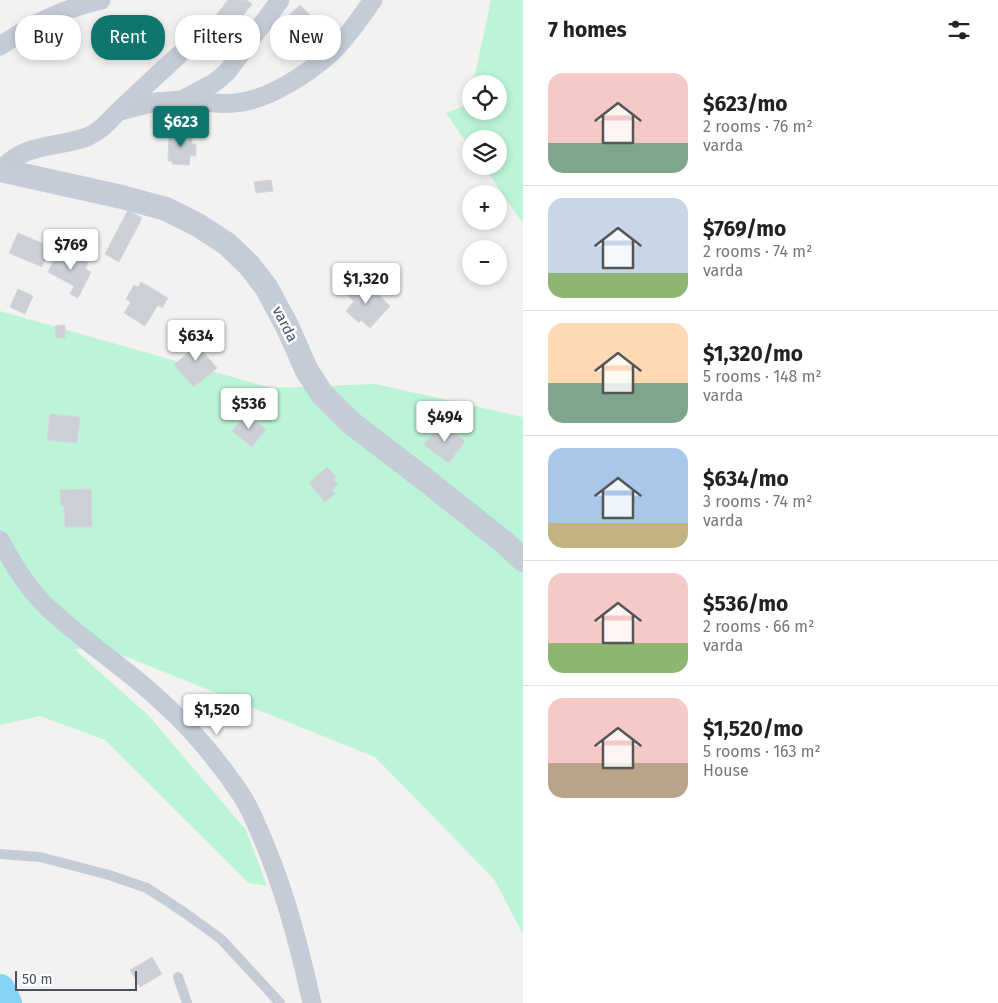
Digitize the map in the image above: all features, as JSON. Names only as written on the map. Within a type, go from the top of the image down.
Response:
[{"type":"street","points":[[0,46],[28,28],[57,13],[102,0]]},
{"type":"street","points":[[182,100],[214,83],[227,72],[280,0]]},
{"type":"street","points":[[350,31],[362,0]]},
{"type":"street","points":[[119,111],[155,102],[182,100],[225,104],[248,101],[273,92],[330,54],[373,0]]},
{"type":"street","points":[[0,171],[26,152],[50,144],[88,137],[102,129],[175,59]]},
{"type":"street","name":"varda","points":[[0,171],[166,209],[198,225],[227,244],[249,265],[266,287],[308,371],[322,394],[350,422],[505,543],[523,560]]},
{"type":"street","points":[[0,540],[25,581],[44,604],[164,703],[190,729],[242,798],[261,835],[280,882],[294,928],[312,1003]]},
{"type":"lane","points":[[0,854],[40,857],[108,875],[146,888],[221,939],[280,1003]]},
{"type":"lane","points":[[178,977],[187,1003]]},
{"type":"green space","points":[[491,0],[523,0],[523,223],[507,200],[507,185],[496,185],[489,175],[507,175],[507,130],[462,130],[462,136],[446,113],[462,107],[462,120],[507,120],[507,75],[475,75]]},
{"type":"green space","points":[[0,311],[271,388],[375,384],[523,417],[523,934],[494,879],[375,757],[102,647],[74,649],[148,715],[246,830],[267,886],[249,883],[105,740],[40,716],[0,725]]},
{"type":"building","points":[[228,0],[246,0],[252,4],[243,15],[216,15]]},
{"type":"building","points":[[300,5],[310,15],[289,15]]},
{"type":"building","points":[[169,131],[192,132],[192,144],[196,144],[196,156],[190,156],[189,165],[172,164],[172,161],[168,161]]},
{"type":"building","points":[[271,180],[273,191],[256,193],[254,182]]},
{"type":"building","points":[[128,210],[142,218],[119,262],[105,254]]},
{"type":"building","points":[[18,233],[51,247],[42,267],[9,253]]},
{"type":"building","points":[[60,248],[88,263],[85,269],[91,272],[78,298],[70,294],[74,286],[48,272]]},
{"type":"building","points":[[141,282],[168,298],[162,308],[158,305],[145,326],[124,313],[131,302],[126,299],[134,285],[138,287]]},
{"type":"building","points":[[355,284],[365,291],[369,286],[390,306],[370,328],[361,320],[359,323],[346,311],[354,301],[346,294]]},
{"type":"building","points":[[18,289],[33,296],[25,314],[10,307]]},
{"type":"building","points":[[65,325],[65,338],[56,338],[55,326]]},
{"type":"building","points":[[201,335],[211,347],[204,353],[217,368],[194,387],[174,365],[188,353],[185,350]]},
{"type":"building","points":[[50,414],[80,417],[77,443],[47,440]]},
{"type":"building","points":[[246,414],[266,429],[252,447],[232,431]]},
{"type":"building","points":[[441,423],[465,441],[449,463],[424,445]]},
{"type":"building","points":[[327,467],[336,477],[333,479],[338,485],[332,490],[335,494],[325,502],[309,483]]},
{"type":"building","points":[[91,489],[92,527],[65,527],[64,506],[61,506],[60,490]]},
{"type":"building","points":[[152,957],[162,974],[140,987],[130,970]]},
{"type":"waterway","points":[[0,989],[7,1003]]}]
